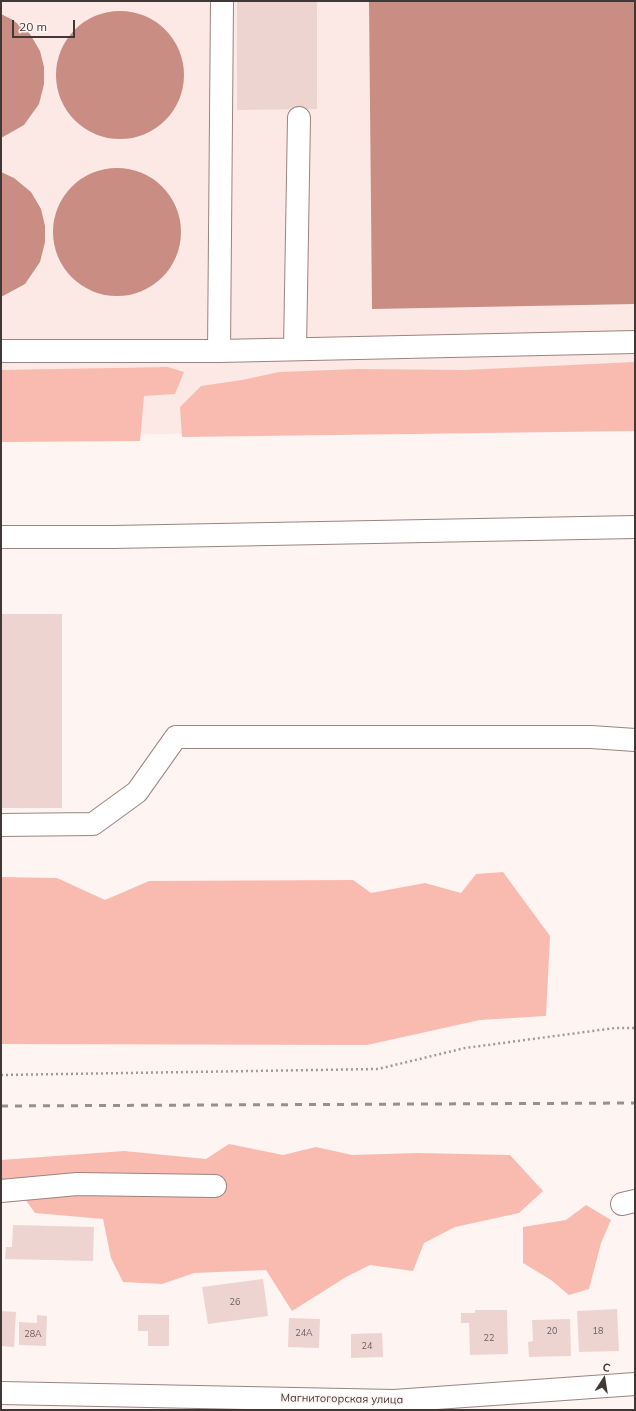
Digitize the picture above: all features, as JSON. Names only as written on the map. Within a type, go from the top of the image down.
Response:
[{"type":"street","points":[[219,351],[222,1]]},
{"type":"street","points":[[295,349],[298,118]]},
{"type":"street","points":[[1,351],[219,351],[635,342]]},
{"type":"street","points":[[1,537],[113,537],[635,527]]},
{"type":"street","points":[[1,825],[93,824],[137,792],[176,737],[591,737],[635,740]]},
{"type":"street","points":[[1,1192],[77,1184],[216,1186]]},
{"type":"street","name":"Магнитогорская улица","points":[[1,1393],[195,1404],[395,1406],[634,1387]]},
{"type":"path","points":[[1,1075],[378,1070],[465,1048],[615,1028],[635,1028]]},
{"type":"shaded area","points":[[1,1],[635,1],[635,427],[1,437]]},
{"type":"shaded area","points":[[369,1],[635,1],[635,304],[372,309]]},
{"type":"shaded area","points":[[126,11],[139,13],[156,21],[166,29],[174,39],[182,56],[184,75],[182,94],[174,111],[166,121],[156,129],[139,137],[114,139],[101,137],[84,129],[74,121],[66,111],[58,94],[56,69],[58,56],[66,39],[74,29],[84,21],[101,13]]},
{"type":"shaded area","points":[[1,14],[13,20],[30,34],[40,51],[44,67],[44,84],[39,104],[24,125],[1,138]]},
{"type":"shaded area","points":[[123,168],[136,170],[153,178],[163,186],[171,196],[179,213],[181,232],[179,251],[171,268],[163,278],[153,286],[136,294],[111,296],[98,294],[81,286],[71,278],[63,268],[55,251],[53,226],[55,213],[63,196],[71,186],[81,178],[98,170]]},
{"type":"shaded area","points":[[1,172],[14,178],[31,192],[41,209],[45,226],[45,242],[40,262],[25,284],[1,297]]},
{"type":"shaded area","points":[[635,362],[635,431],[182,437],[180,407],[201,386],[242,380],[279,372],[357,369],[464,370]]},
{"type":"shaded area","points":[[168,367],[184,372],[175,394],[144,396],[140,441],[1,442],[1,370]]},
{"type":"shaded area","points":[[503,872],[550,936],[546,1016],[480,1020],[367,1045],[1,1044],[1,877],[57,878],[105,900],[149,881],[353,880],[371,893],[425,883],[461,893],[476,874]]},
{"type":"shaded area","points":[[229,1144],[283,1155],[316,1147],[352,1155],[417,1153],[510,1155],[543,1191],[519,1213],[455,1227],[424,1243],[413,1271],[370,1265],[346,1277],[292,1311],[266,1270],[194,1273],[162,1284],[123,1282],[111,1258],[103,1219],[35,1213],[22,1195],[1,1192],[1,1160],[124,1151],[206,1159]]},
{"type":"shaded area","points":[[586,1205],[611,1220],[601,1243],[589,1289],[569,1295],[551,1280],[523,1263],[523,1227],[566,1220]]},
{"type":"building","points":[[237,1],[317,1],[317,109],[237,110]]},
{"type":"building","points":[[1,614],[62,614],[62,808],[1,808]]},
{"type":"building","points":[[13,1225],[94,1227],[93,1261],[5,1259],[6,1247],[12,1247]]},
{"type":"building","points":[[263,1279],[268,1316],[208,1324],[202,1287]]},
{"type":"building","points":[[617,1309],[619,1351],[579,1352],[577,1311]]},
{"type":"building","points":[[475,1310],[507,1310],[508,1354],[470,1355],[469,1323],[461,1323],[461,1313],[475,1313]]},
{"type":"building","points":[[1,1311],[16,1312],[14,1347],[1,1346]]},
{"type":"building","points":[[37,1315],[47,1316],[46,1346],[19,1345],[19,1322],[37,1323]]},
{"type":"building","points":[[138,1315],[169,1315],[169,1346],[148,1346],[148,1331],[138,1331]]},
{"type":"building","points":[[289,1318],[320,1319],[319,1348],[288,1347]]},
{"type":"building","points":[[570,1319],[571,1356],[529,1357],[528,1342],[533,1341],[532,1320]]},
{"type":"building","points":[[382,1333],[383,1357],[351,1358],[351,1334]]},
{"type":"railway","points":[[1,1106],[635,1103]]}]
